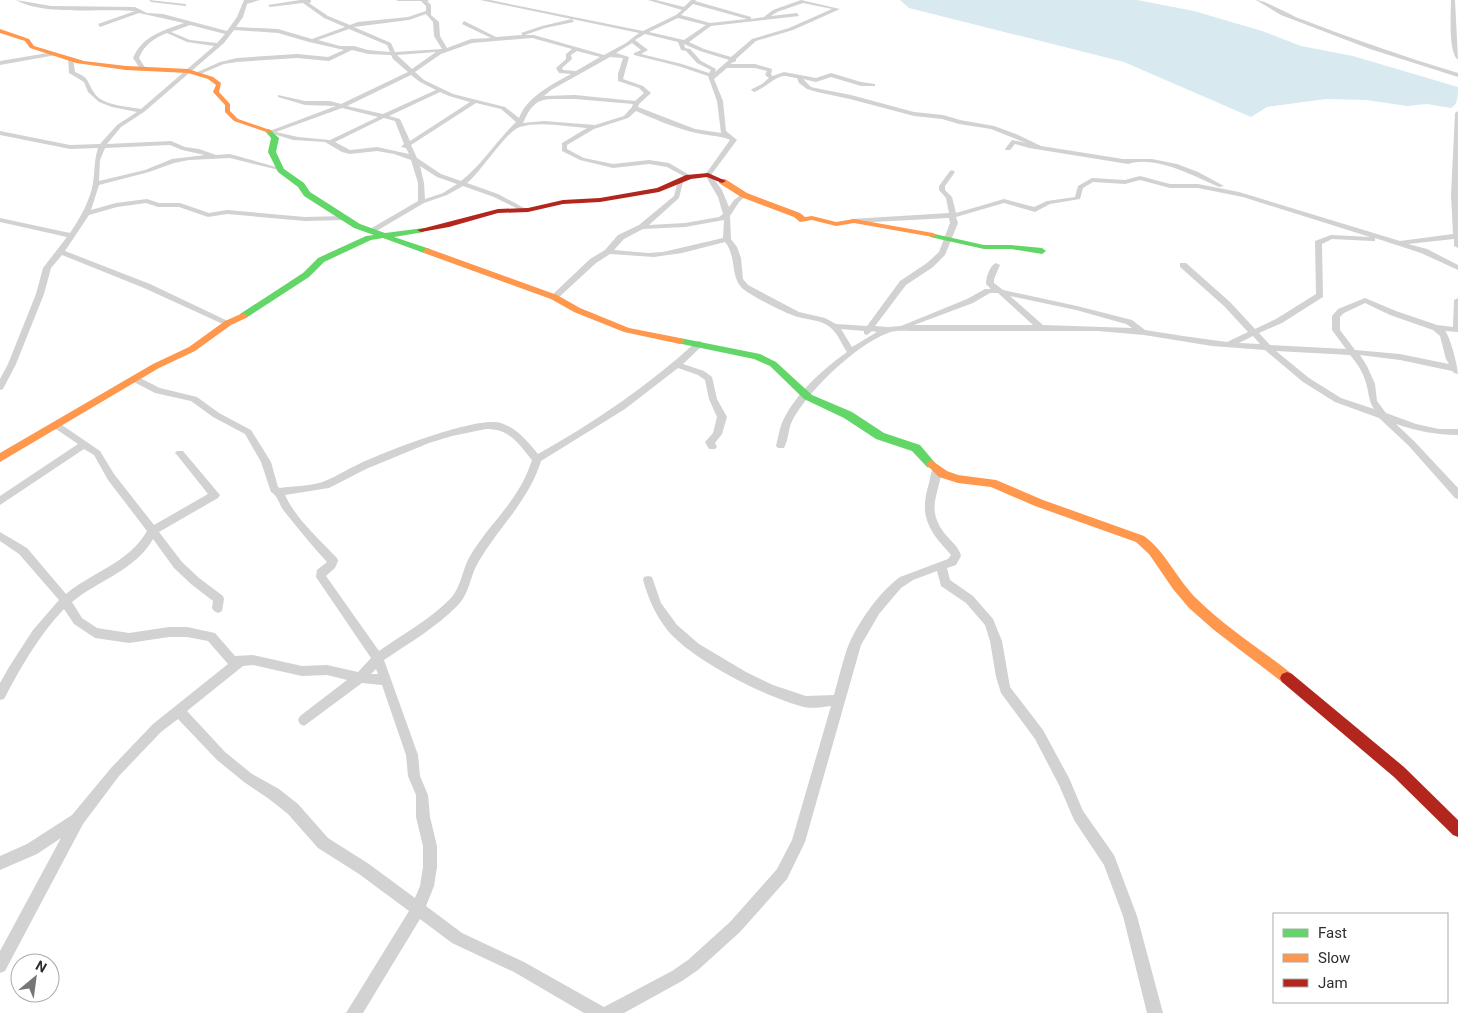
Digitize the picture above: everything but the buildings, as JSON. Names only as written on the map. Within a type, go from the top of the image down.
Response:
[{"type":"street","points":[[18,0],[51,7],[128,8],[188,23],[230,30],[278,30],[340,48],[394,54],[445,50],[471,41],[494,37],[518,36],[534,37],[605,57],[611,54],[626,57],[626,64],[619,77],[620,80],[641,87],[648,93],[626,117],[593,127],[569,140],[564,144],[564,150],[582,159],[613,166],[649,162],[669,165],[685,180]]},
{"type":"street","points":[[0,387],[12,364],[40,294],[47,268],[61,252],[86,214],[96,184],[97,160],[102,146],[119,126],[142,111],[190,73],[218,45],[240,17],[245,2],[258,0]]},
{"type":"street","points":[[270,6],[314,0]]},
{"type":"street","points":[[398,0],[426,0],[429,5],[428,15],[436,22],[437,36],[445,50]]},
{"type":"street","points":[[482,0],[683,42],[734,60]]},
{"type":"street","points":[[511,7],[524,0]]},
{"type":"street","points":[[650,0],[685,10]]},
{"type":"street","points":[[711,76],[727,66],[754,40],[791,29],[837,9],[803,0],[775,11],[766,18]]},
{"type":"street","points":[[1258,0],[1283,14],[1372,48],[1458,75]]},
{"type":"street","points":[[1453,0],[1455,50],[1458,58]]},
{"type":"street","points":[[121,1],[128,8]]},
{"type":"street","points":[[100,25],[139,10],[151,1],[185,5]]},
{"type":"street","points":[[303,1],[326,16],[390,44],[396,58],[422,81],[440,90],[503,108],[518,124],[544,123],[593,127]]},
{"type":"street","points":[[0,458],[164,361],[192,349],[228,323],[245,315],[306,275],[321,260],[378,234],[422,202],[445,194],[463,183],[473,175],[504,136],[518,124],[525,109],[549,88],[633,42],[637,36],[678,16],[693,1],[752,19]]},
{"type":"street","points":[[170,4],[176,20]]},
{"type":"street","points":[[311,41],[350,27],[371,22],[409,18],[428,12]]},
{"type":"street","points":[[678,16],[710,25],[797,15]]},
{"type":"street","points":[[518,36],[544,27],[580,20]]},
{"type":"street","points":[[143,69],[136,58],[140,48],[155,36],[188,23]]},
{"type":"street","points":[[464,23],[494,37]]},
{"type":"street","points":[[683,42],[710,25]]},
{"type":"street","points":[[0,31],[27,40],[32,47],[93,64],[143,69],[170,69],[212,77],[218,82],[216,92],[228,105],[228,111],[232,118],[290,138],[325,140],[344,151],[354,152],[375,148],[413,159],[428,169],[504,198],[524,210]]},
{"type":"street","points":[[168,32],[189,41],[218,45]]},
{"type":"street","points":[[633,42],[646,50],[636,54],[680,65],[711,76]]},
{"type":"street","points":[[683,42],[683,49],[688,50],[699,62],[714,70],[711,76],[721,106],[723,132],[725,135]]},
{"type":"street","points":[[190,73],[237,60],[297,56],[328,59],[351,48]]},
{"type":"street","points":[[576,49],[568,55],[569,59],[559,68],[561,72],[576,73]]},
{"type":"street","points":[[270,132],[379,89],[412,72],[445,50]]},
{"type":"street","points":[[0,63],[54,54]]},
{"type":"street","points":[[70,58],[71,72],[86,80],[90,84],[90,91],[101,102],[142,111]]},
{"type":"street","points":[[727,66],[765,68],[770,70],[768,75],[772,78]]},
{"type":"street","points":[[754,90],[766,85],[772,78],[782,74],[816,80],[831,75],[861,84],[873,85]]},
{"type":"street","points":[[800,77],[801,82],[809,88],[819,91],[852,97],[914,114],[942,117],[959,122],[992,127],[1038,146]]},
{"type":"street","points":[[331,142],[440,90]]},
{"type":"street","points":[[280,96],[305,102],[341,105],[398,120],[421,183],[422,202]]},
{"type":"street","points":[[538,98],[575,97],[636,105],[685,128],[713,135],[725,135],[734,140],[724,150],[721,158],[708,175]]},
{"type":"street","points":[[390,152],[408,144],[475,101]]},
{"type":"street","points":[[1458,113],[1454,195],[1458,246]]},
{"type":"street","points":[[270,132],[274,137],[273,157],[281,170]]},
{"type":"street","points":[[0,133],[61,146],[171,143],[184,150],[199,151],[216,157]]},
{"type":"street","points":[[1008,150],[1014,141],[1029,146],[1123,161],[1162,162],[1191,171],[1243,196]]},
{"type":"street","points":[[96,184],[147,171],[182,158],[230,156],[281,170],[302,185],[307,194],[357,226],[554,297],[592,316],[627,330],[757,356],[766,360],[805,394],[848,415],[880,436],[916,448],[936,470],[958,479],[999,485],[1039,503],[1140,539],[1152,547],[1182,592],[1201,611],[1324,707],[1399,772],[1458,830]]},
{"type":"street","points":[[854,350],[904,283],[930,264],[942,252],[954,223],[949,197],[942,190],[942,186],[952,172]]},
{"type":"street","points":[[708,175],[718,188],[728,214],[727,239],[733,247],[738,262],[739,279],[746,287],[796,314],[822,320],[835,326],[888,330],[1040,327],[1143,332],[1228,345],[1352,350],[1457,370]]},
{"type":"street","points":[[378,234],[449,225],[498,211],[524,210],[563,202],[600,200],[659,190],[685,180],[708,175],[718,179],[744,196],[797,215],[803,220],[812,218],[836,224],[854,221],[953,216],[1004,201],[1036,210],[1038,206],[1047,203],[1078,198],[1080,187],[1096,180],[1125,182],[1140,178],[1170,186],[1198,186],[1243,196],[1322,218],[1424,251],[1458,268]]},
{"type":"street","points":[[554,297],[593,261],[608,252],[621,238],[642,228],[677,196],[685,180]]},
{"type":"street","points":[[642,228],[695,224],[722,219],[728,214],[736,200],[744,196]]},
{"type":"street","points":[[86,214],[116,205],[147,201],[158,205],[180,205],[208,215],[228,212],[305,218],[344,218]]},
{"type":"street","points":[[0,220],[72,236]]},
{"type":"street","points":[[854,221],[869,226],[947,237],[984,247],[1011,247],[1042,251]]},
{"type":"street","points":[[1228,345],[1279,321],[1320,295],[1318,242],[1332,237],[1394,242],[1457,236]]},
{"type":"street","points":[[608,252],[620,251],[638,256],[655,255],[727,239]]},
{"type":"street","points":[[61,252],[147,286],[228,323]]},
{"type":"street","points":[[996,265],[990,279],[990,284],[1040,327]]},
{"type":"street","points":[[1183,265],[1227,304],[1268,348],[1306,380],[1338,400],[1384,418],[1439,432],[1458,432]]},
{"type":"street","points":[[781,446],[787,421],[805,394],[854,350],[888,330],[910,325],[970,301],[988,291],[1000,291],[1078,308],[1129,322],[1143,332]]},
{"type":"street","points":[[1458,300],[1457,330],[1436,328],[1365,300],[1341,311],[1336,316],[1336,330],[1363,366],[1371,384],[1373,401],[1384,418],[1411,443],[1458,495]]},
{"type":"street","points":[[835,326],[854,350]]},
{"type":"street","points":[[1436,328],[1444,335],[1450,359],[1457,370]]},
{"type":"street","points":[[304,720],[360,678],[378,658],[455,600],[466,583],[474,558],[505,520],[526,490],[533,475],[537,459],[623,407],[677,365],[700,344]]},
{"type":"street","points":[[677,365],[701,373],[709,379],[713,399],[722,417],[717,434],[710,442],[712,447]]},
{"type":"street","points":[[134,379],[158,391],[194,400],[216,416],[248,432],[266,462],[274,489],[279,492],[285,505],[313,540],[333,561],[321,573],[321,577],[378,658],[412,756],[414,776],[422,795],[423,816],[430,846],[426,886],[418,908],[354,1013]]},
{"type":"street","points":[[56,425],[96,453],[152,531],[184,571],[216,596],[220,602],[218,608]]},
{"type":"street","points":[[279,492],[326,485],[363,466],[426,441],[451,433],[486,426],[498,426],[515,434],[537,459]]},
{"type":"street","points":[[0,501],[85,444]]},
{"type":"street","points":[[0,695],[26,651],[65,601],[108,573],[143,546],[150,539],[152,531],[215,495],[180,453]]},
{"type":"street","points":[[609,1013],[677,976],[694,964],[735,927],[782,874],[798,842],[853,649],[866,623],[898,584],[905,579],[952,562],[956,554],[939,534],[929,513],[929,500],[936,481],[936,470]]},
{"type":"street","points":[[0,536],[28,555],[83,626],[95,633],[129,638],[169,632],[187,632],[210,638],[229,658],[253,660],[302,671],[327,670],[360,678],[385,680]]},
{"type":"street","points":[[942,566],[944,584],[960,591],[972,600],[993,631],[998,664],[1006,691],[1035,728],[1081,820],[1109,861],[1126,903],[1155,1013]]},
{"type":"street","points":[[648,580],[656,604],[673,628],[695,648],[742,676],[770,689],[806,702],[838,700]]},
{"type":"street","points":[[0,966],[77,820],[121,765],[157,728],[240,660]]},
{"type":"street","points":[[178,710],[221,756],[248,778],[274,794],[293,809],[323,843],[364,869],[465,943],[511,962],[599,1013]]},
{"type":"street","points":[[0,864],[32,849],[77,820]]},
{"type":"shaded area","points":[[900,0],[1137,0],[1194,11],[1262,31],[1301,46],[1353,56],[1458,87],[1457,99],[1455,105],[1451,108],[1427,104],[1407,106],[1366,100],[1326,99],[1267,107],[1251,117],[1124,62],[909,8]]},
{"type":"traffic: fast","points":[[269,131],[275,138],[272,152],[281,170],[301,185],[307,194],[357,226],[427,251]]},
{"type":"traffic: fast","points":[[243,316],[306,275],[321,260],[369,238],[421,230]]},
{"type":"traffic: fast","points":[[933,235],[984,247],[1011,247],[1042,251]]},
{"type":"traffic: fast","points":[[680,341],[757,356],[773,364],[808,397],[848,415],[880,436],[916,448],[931,464]]},
{"type":"traffic: slow","points":[[0,31],[27,40],[32,47],[84,63],[126,68],[188,71],[211,78],[219,84],[216,92],[228,105],[227,111],[236,120],[269,131]]},
{"type":"traffic: slow","points":[[722,181],[744,195],[797,215],[803,220],[812,218],[836,224],[854,221],[933,235]]},
{"type":"traffic: slow","points":[[427,251],[554,297],[577,310],[627,330],[680,341]]},
{"type":"traffic: slow","points":[[0,458],[156,366],[192,349],[228,323],[243,316]]},
{"type":"traffic: slow","points":[[931,464],[943,474],[958,479],[992,483],[1039,503],[1140,539],[1153,551],[1177,586],[1194,604],[1219,626],[1287,678]]},
{"type":"traffic: jam","points":[[421,230],[449,225],[498,211],[528,210],[563,202],[600,200],[659,190],[689,177],[708,175],[722,181]]},
{"type":"traffic: jam","points":[[1287,678],[1399,772],[1458,830]]}]
